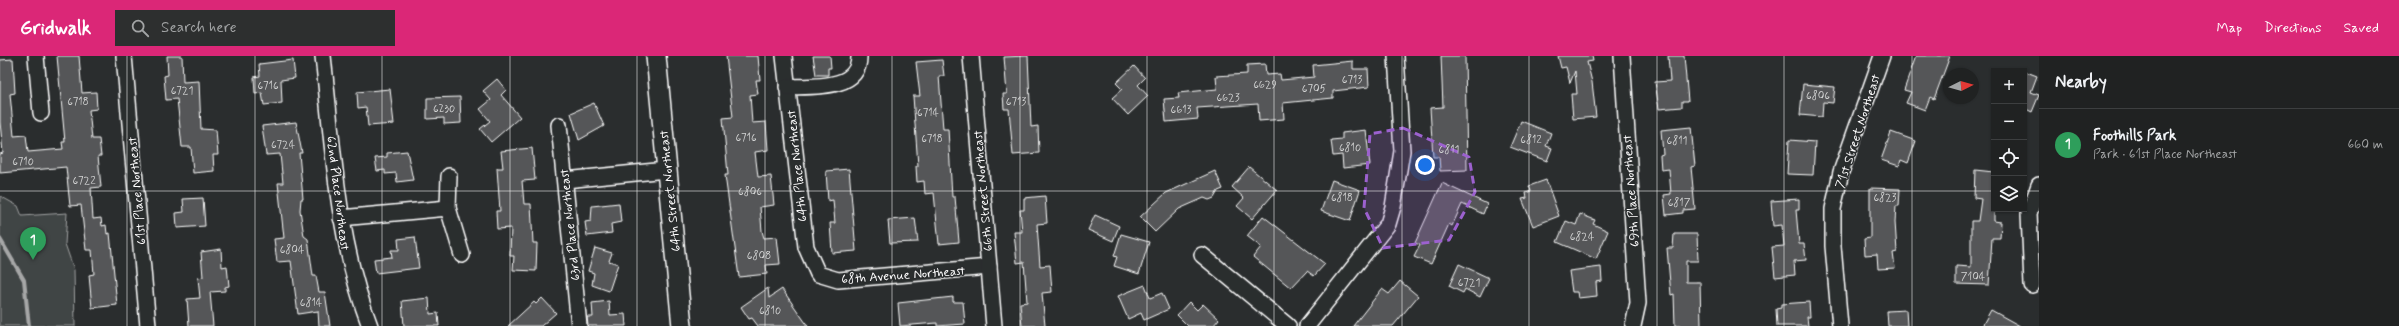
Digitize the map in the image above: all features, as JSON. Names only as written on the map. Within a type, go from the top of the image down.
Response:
[{"type":"main road","name":"64th Street Northeast","points":[[656,56],[682,326]]},
{"type":"street","points":[[36,56],[41,114]]},
{"type":"street","name":"61st Place Northeast","points":[[124,56],[148,326]]},
{"type":"street","name":"62nd Place Northeast","points":[[323,56],[341,218],[356,290],[370,326]]},
{"type":"street","name":"64th Place Northeast","points":[[784,56],[806,247],[818,274]]},
{"type":"street","points":[[787,87],[836,84],[851,77],[857,71],[859,56]]},
{"type":"street","name":"66th Street Northeast","points":[[971,56],[994,326]]},
{"type":"street","points":[[1307,326],[1388,224],[1394,207],[1402,152],[1396,56]]},
{"type":"street","name":"69th Place Northeast","points":[[1622,56],[1638,303],[1632,326]]},
{"type":"street","name":"71st Street Northeast","points":[[1840,326],[1833,246],[1833,209],[1841,172],[1882,56]]},
{"type":"street","name":"63rd Place Northeast","points":[[559,125],[579,326]]},
{"type":"street","points":[[564,180],[666,170]]},
{"type":"street","points":[[449,176],[448,208],[462,255]]},
{"type":"street","points":[[2032,285],[2029,213],[2039,185]]},
{"type":"street","points":[[341,218],[448,208]]},
{"type":"street","points":[[1202,255],[1288,326]]},
{"type":"street","name":"68th Avenue Northeast","points":[[818,274],[838,280],[989,267]]},
{"type":"highlighted area","points":[[1403,128],[1469,157],[1475,192],[1449,240],[1383,248],[1364,208],[1370,134]]},
{"type":"shaded area","points":[[0,196],[18,206],[22,216],[67,213],[65,244],[74,270],[75,326],[0,326]]},
{"type":"building","points":[[57,56],[79,56],[82,93],[96,92],[97,109],[89,110],[92,139],[99,139],[101,156],[98,156],[101,187],[91,188],[93,219],[101,218],[102,226],[106,225],[107,234],[110,233],[117,305],[92,308],[89,275],[94,274],[92,250],[86,250],[81,205],[70,206],[66,167],[0,173],[0,154],[3,153],[0,122],[0,60],[13,59],[15,93],[10,94],[14,136],[26,135],[28,152],[63,149],[62,142],[65,142]]},
{"type":"building","points":[[167,56],[182,56],[183,82],[199,81],[201,129],[216,130],[218,155],[213,155],[214,171],[193,173],[191,147],[182,147],[177,99],[166,100],[164,76],[168,75]]},
{"type":"building","points":[[726,56],[758,56],[760,80],[756,80],[758,94],[750,95],[752,123],[766,122],[768,150],[755,152],[758,177],[771,176],[774,205],[760,207],[762,231],[764,238],[777,237],[780,264],[766,265],[767,274],[739,277],[725,175],[728,175],[723,118],[733,117]]},
{"type":"building","points":[[813,56],[830,56],[831,68],[828,68],[828,75],[816,75]]},
{"type":"building","points":[[1028,56],[1031,127],[1038,126],[1039,153],[1013,155],[1009,109],[1004,109],[1003,94],[1007,94],[1004,57]]},
{"type":"building","points":[[1441,56],[1465,56],[1467,170],[1440,171],[1439,157],[1433,157],[1430,108],[1443,107]]},
{"type":"building","points":[[1558,56],[1592,56],[1593,61],[1587,62],[1592,82],[1596,117],[1573,119],[1571,94],[1577,94],[1575,71],[1570,83],[1566,67],[1561,68]]},
{"type":"building","points":[[1668,56],[1684,56],[1688,101],[1682,101],[1682,107],[1659,109],[1655,82],[1670,81]]},
{"type":"building","points":[[1916,56],[1950,56],[1946,68],[1943,68],[1943,75],[1934,99],[1930,97],[1925,110],[1906,103],[1911,92],[1904,90]]},
{"type":"building","points":[[293,60],[295,78],[281,80],[282,103],[264,105],[262,93],[255,94],[254,77],[260,76],[259,64]]},
{"type":"building","points":[[942,60],[944,76],[939,76],[943,129],[948,129],[952,197],[955,197],[959,242],[939,244],[934,193],[925,194],[924,181],[917,182],[916,166],[918,166],[913,96],[920,96],[916,62]]},
{"type":"building","points":[[1353,61],[1353,69],[1368,69],[1369,87],[1333,91],[1333,98],[1283,103],[1284,119],[1259,121],[1258,104],[1197,108],[1198,119],[1166,122],[1164,99],[1179,98],[1178,93],[1217,89],[1216,76],[1247,74],[1247,65],[1265,64],[1266,75],[1280,74],[1281,80],[1314,77],[1313,65]]},
{"type":"building","points":[[1134,66],[1145,78],[1138,85],[1148,96],[1128,115],[1112,98],[1122,89],[1116,83]]},
{"type":"building","points":[[2027,72],[2037,76],[2031,92],[2039,95],[2032,112],[2027,110]]},
{"type":"building","points":[[497,79],[506,90],[501,95],[520,117],[491,142],[480,129],[490,121],[480,109],[491,100],[483,91]]},
{"type":"building","points":[[1803,84],[1835,87],[1833,103],[1823,102],[1822,117],[1800,115]]},
{"type":"building","points":[[390,89],[394,124],[368,126],[366,107],[358,108],[357,92]]},
{"type":"building","points":[[460,97],[461,123],[444,124],[444,118],[427,119],[427,98]]},
{"type":"building","points":[[594,103],[604,126],[579,140],[571,113]]},
{"type":"building","points":[[1521,121],[1551,133],[1546,146],[1552,148],[1547,161],[1510,147]]},
{"type":"building","points":[[296,122],[302,153],[299,153],[303,199],[301,199],[300,210],[304,236],[308,239],[313,276],[316,276],[319,292],[325,292],[330,326],[319,326],[318,311],[298,314],[291,261],[277,262],[274,239],[284,238],[278,183],[283,183],[280,154],[266,155],[262,126]]},
{"type":"building","points":[[1691,127],[1695,166],[1691,167],[1695,209],[1683,210],[1683,213],[1666,215],[1664,195],[1671,194],[1669,169],[1661,170],[1660,155],[1663,154],[1661,130]]},
{"type":"building","points":[[1366,130],[1370,165],[1343,168],[1342,155],[1333,156],[1331,140],[1342,139],[1342,133]]},
{"type":"building","points":[[1891,132],[1916,141],[1908,163],[1901,160],[1899,166],[1881,160]]},
{"type":"building","points":[[1789,140],[1815,142],[1813,175],[1787,174]]},
{"type":"building","points":[[532,148],[535,180],[522,181],[524,204],[531,204],[533,243],[537,243],[536,271],[513,270],[514,256],[510,256],[511,228],[497,229],[496,211],[500,211],[497,168],[503,168],[501,151]]},
{"type":"building","points":[[407,151],[413,180],[397,182],[396,173],[385,174],[385,170],[377,171],[375,158],[387,157],[387,153]]},
{"type":"building","points":[[1249,167],[1277,190],[1252,219],[1237,206],[1244,198],[1232,187]]},
{"type":"building","points":[[849,169],[856,251],[832,253],[830,223],[835,223],[833,200],[828,201],[826,171]]},
{"type":"building","points":[[1975,170],[1991,172],[1991,212],[1994,212],[1994,221],[2001,222],[2000,238],[1992,238],[1989,285],[1956,284],[1956,266],[1971,267],[1971,221],[1978,221],[1981,199],[1974,198]]},
{"type":"building","points":[[1215,171],[1223,189],[1218,191],[1214,198],[1209,200],[1204,198],[1179,209],[1155,232],[1140,217],[1166,193]]},
{"type":"building","points":[[1332,180],[1360,190],[1350,221],[1321,211]]},
{"type":"building","points":[[1546,180],[1559,216],[1533,226],[1522,199],[1527,198],[1526,193],[1531,191],[1529,186]]},
{"type":"building","points":[[1442,183],[1487,204],[1483,214],[1462,204],[1452,226],[1449,224],[1431,264],[1414,257],[1420,245],[1415,243]]},
{"type":"building","points":[[1870,188],[1900,189],[1899,206],[1896,206],[1895,222],[1897,252],[1893,253],[1895,268],[1878,269],[1877,254],[1865,255],[1864,239],[1870,238]]},
{"type":"building","points":[[1045,196],[1047,223],[1037,224],[1040,266],[1050,265],[1052,292],[1042,293],[1045,326],[1022,326],[1020,303],[1027,302],[1024,262],[1017,263],[1014,232],[1022,232],[1020,210],[1024,210],[1024,198]]},
{"type":"building","points":[[203,198],[205,226],[177,228],[176,213],[184,212],[183,199]]},
{"type":"building","points":[[1799,199],[1799,210],[1796,210],[1799,244],[1804,244],[1806,260],[1794,261],[1795,275],[1775,277],[1772,247],[1784,246],[1782,225],[1773,226],[1771,201]]},
{"type":"building","points":[[619,203],[621,222],[611,224],[612,233],[587,236],[585,222],[591,221],[592,206]]},
{"type":"building","points":[[1580,214],[1595,220],[1593,224],[1608,231],[1596,259],[1557,242],[1566,221],[1576,225]]},
{"type":"building","points":[[1095,215],[1119,226],[1113,241],[1088,230]]},
{"type":"building","points":[[1263,216],[1325,264],[1314,276],[1307,271],[1291,288],[1253,257],[1261,247],[1247,236]]},
{"type":"building","points":[[915,218],[918,242],[890,243],[888,220]]},
{"type":"building","points":[[1121,234],[1149,242],[1139,274],[1114,266],[1117,257],[1114,256]]},
{"type":"building","points":[[1674,234],[1697,234],[1698,261],[1686,261],[1686,282],[1700,282],[1701,326],[1675,326],[1674,294],[1671,295],[1667,248],[1673,248]]},
{"type":"building","points":[[415,237],[419,268],[376,273],[374,259],[392,257],[391,250],[399,250],[398,239]]},
{"type":"building","points":[[595,248],[612,253],[609,261],[618,264],[609,291],[592,285],[594,273],[588,271]]},
{"type":"building","points":[[221,249],[222,267],[227,266],[229,286],[225,287],[225,291],[210,292],[213,326],[189,326],[187,299],[200,298],[198,278],[203,277],[201,252]]},
{"type":"building","points":[[1459,264],[1489,278],[1480,297],[1465,289],[1463,293],[1449,286]]},
{"type":"building","points":[[1601,267],[1602,281],[1596,282],[1597,296],[1578,298],[1577,292],[1572,292],[1569,271]]},
{"type":"building","points":[[1400,281],[1418,296],[1393,326],[1353,326],[1382,289],[1389,294]]},
{"type":"building","points":[[1145,285],[1150,298],[1162,293],[1169,309],[1144,320],[1141,313],[1128,319],[1118,296]]},
{"type":"building","points":[[768,288],[769,298],[782,289],[808,326],[758,326],[752,318],[749,319],[741,307]]},
{"type":"building","points":[[953,297],[953,302],[963,302],[965,324],[937,326],[937,323],[900,326],[898,303]]},
{"type":"building","points":[[429,298],[430,314],[438,313],[439,326],[404,326],[402,301]]},
{"type":"building","points":[[542,298],[556,313],[541,326],[508,326],[534,302],[536,304]]},
{"type":"building","points":[[609,301],[610,315],[625,314],[626,326],[588,326],[587,317],[593,317],[592,303]]},
{"type":"building","points":[[1189,302],[1197,310],[1203,304],[1219,319],[1213,326],[1188,326],[1177,315]]},
{"type":"building","points":[[1809,302],[1810,317],[1807,317],[1808,326],[1777,326],[1776,309],[1781,308],[1781,304]]},
{"type":"building","points":[[1906,310],[1907,326],[1888,326],[1887,311]]},
{"type":"building","points":[[1991,310],[2020,326],[1982,326]]},
{"type":"waterway","points":[[0,239],[24,280],[29,326]]},
{"type":"place","name":"Foothills Park","points":[[33,260]]}]
